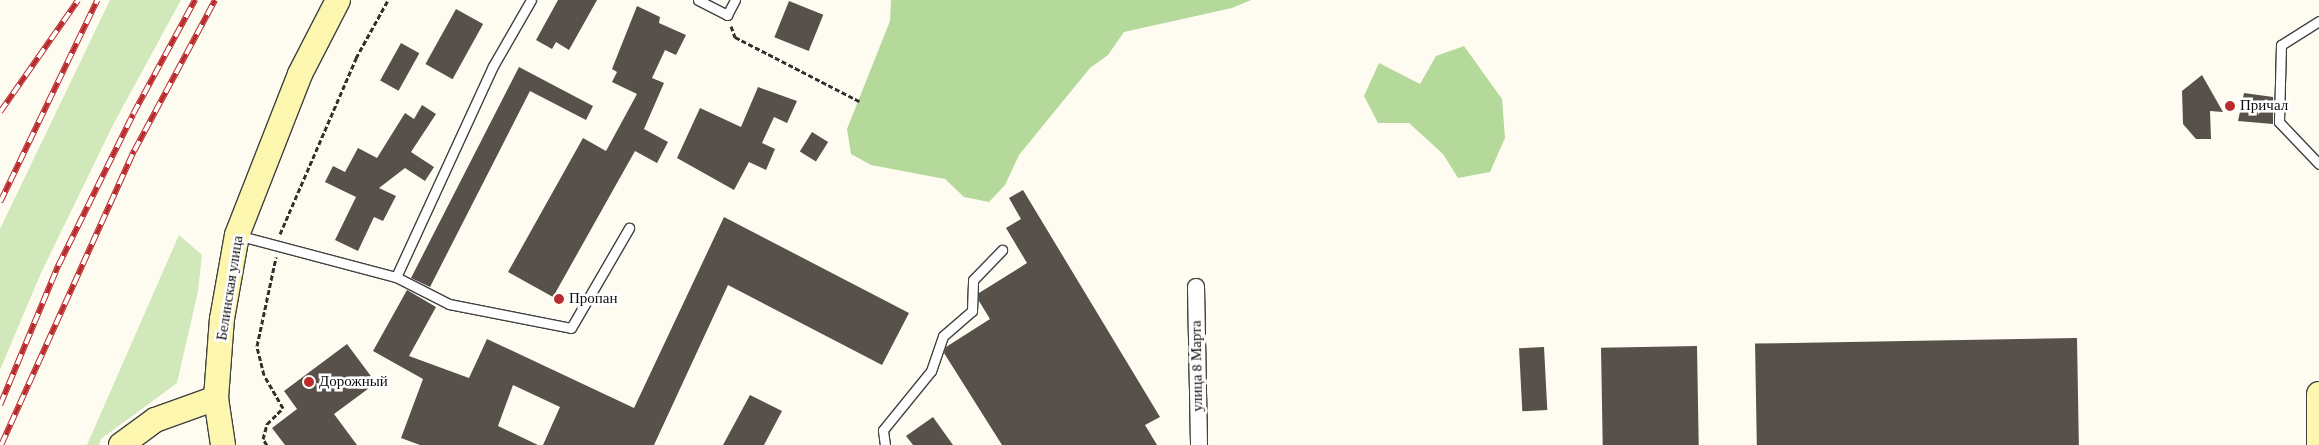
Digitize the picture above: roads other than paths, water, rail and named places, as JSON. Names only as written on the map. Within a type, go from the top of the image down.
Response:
[{"type":"main road","name":"Белинская улица","points":[[223,445],[216,398],[222,319],[237,235],[300,74],[338,0]]},
{"type":"main road","points":[[2319,394],[2319,445]]},
{"type":"main road","points":[[121,445],[155,420],[216,398]]},
{"type":"street","name":"улица 8 Марта","points":[[1196,287],[1199,445]]},
{"type":"lane","points":[[396,277],[493,66],[532,0]]},
{"type":"lane","points":[[698,0],[727,15],[735,0]]},
{"type":"lane","points":[[2319,21],[2281,46],[2279,122],[2319,164]]},
{"type":"lane","points":[[237,235],[396,277],[449,304],[571,328],[629,228]]},
{"type":"lane","points":[[885,445],[884,430],[932,371],[943,336],[972,311],[974,280],[1002,250]]},
{"type":"railway","points":[[0,112],[78,0]]},
{"type":"railway","points":[[0,202],[97,0]]},
{"type":"railway","points":[[0,405],[58,266],[133,114],[195,0]]},
{"type":"railway","points":[[1,445],[134,151],[215,0]]},
{"type":"place","name":"Причал","points":[[2230,106]]},
{"type":"place","name":"Пропан","points":[[559,299]]},
{"type":"place","name":"Дорожный","points":[[309,382]]}]
